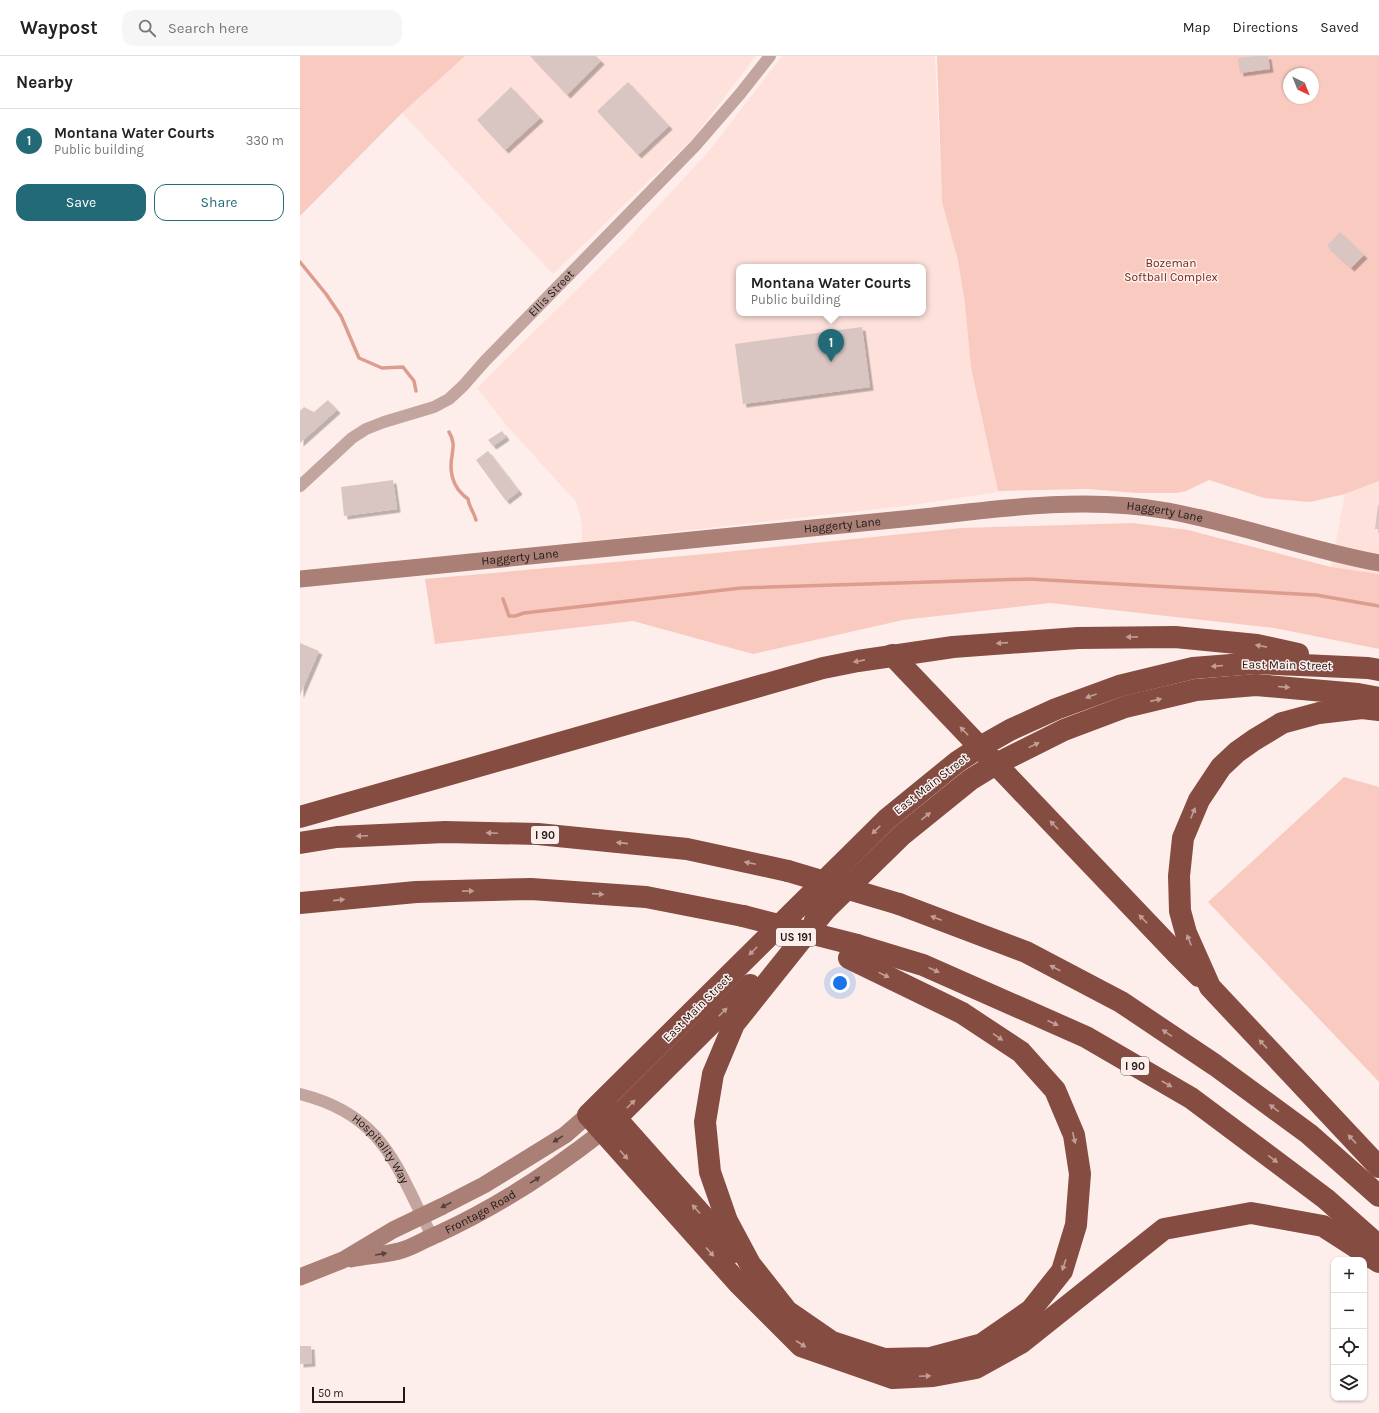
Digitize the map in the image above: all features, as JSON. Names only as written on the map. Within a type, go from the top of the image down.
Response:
[{"type":"highway","points":[[300,817],[823,668],[858,660],[892,655],[953,647],[1078,638],[1175,637],[1257,645],[1374,669]]},
{"type":"highway","points":[[892,655],[1170,948],[1210,987],[1379,1167]]},
{"type":"highway","name":"East Main Street","points":[[602,1117],[810,894],[887,819],[957,762],[980,747],[1010,730],[1056,709],[1119,686],[1193,668],[1256,663],[1374,669]]},
{"type":"highway","name":"East Main Street","points":[[602,1117],[826,909],[902,835],[970,780],[996,764],[1064,730],[1125,707],[1196,690],[1256,685],[1358,694],[1379,698]]},
{"type":"highway","points":[[1210,987],[1186,933],[1180,911],[1179,876],[1183,838],[1199,800],[1221,767],[1237,752],[1282,723],[1319,713],[1362,708],[1379,710]]},
{"type":"highway","name":"I 90","points":[[300,843],[337,837],[437,832],[538,834],[687,850],[788,871],[899,904],[1026,952],[1121,1002],[1215,1065],[1309,1134],[1379,1196]]},
{"type":"highway","name":"US 191","points":[[300,903],[416,892],[531,889],[646,897],[743,916],[853,951]]},
{"type":"highway","points":[[788,1311],[750,1264],[727,1221],[710,1172],[706,1122],[713,1074],[734,1024],[826,909]]},
{"type":"highway","points":[[602,1117],[788,1311],[832,1342],[884,1359],[930,1358],[982,1344],[1031,1310],[1062,1271],[1076,1225],[1080,1174],[1074,1135],[1056,1090],[1021,1052],[962,1014],[853,951]]},
{"type":"highway","name":"I 90","points":[[853,951],[922,965],[1086,1037],[1191,1098],[1326,1199],[1379,1246]]},
{"type":"highway","points":[[602,1117],[739,1284],[801,1346],[892,1378],[933,1376],[976,1368],[982,1365],[1021,1343],[1164,1229],[1251,1213],[1323,1226],[1379,1262]]},
{"type":"street","name":"Ellis Street","points":[[300,486],[352,438],[366,429],[434,407],[449,398],[463,386],[485,361],[695,146],[740,94],[770,56]]},
{"type":"street","name":"Haggerty Lane","points":[[300,579],[925,517],[981,510],[1028,506],[1084,505],[1129,506],[1168,511],[1276,537],[1347,557],[1379,563]]},
{"type":"street","name":"Hospitality Way","points":[[300,1094],[333,1104],[349,1113],[380,1140],[399,1169],[432,1236]]},
{"type":"street","name":"Frontage Road","points":[[300,1277],[343,1260],[393,1230],[484,1185],[565,1135],[602,1117]]},
{"type":"street","name":"Frontage Road","points":[[343,1260],[399,1251],[453,1227],[502,1200],[578,1151],[602,1117]]},
{"type":"shaded area","points":[[465,56],[756,56],[694,137],[553,274],[402,113]]},
{"type":"shaded area","points":[[782,56],[935,56],[942,202],[958,261],[965,304],[1004,491],[913,505],[582,542],[582,526],[577,503],[507,426],[477,388],[623,244],[709,151]]},
{"type":"shaded area","points":[[1379,481],[1379,574],[1331,567],[1345,494]]},
{"type":"green space","points":[[300,56],[465,56],[402,113],[300,216]]},
{"type":"green space","name":"Bozeman Softball Complex","points":[[937,56],[1379,56],[1379,481],[1345,494],[1310,502],[1264,498],[1209,480],[1186,491],[1177,493],[1137,493],[1088,489],[998,491],[971,367],[965,304],[958,261],[942,202]]},
{"type":"green space","points":[[1133,523],[1188,530],[1331,567],[1379,574],[1379,649],[1274,628],[1050,603],[903,620],[753,654],[633,621],[435,644],[425,579],[716,553],[962,528]]},
{"type":"green space","points":[[1344,777],[1379,787],[1379,1082],[1208,902]]},
{"type":"building","points":[[530,56],[596,56],[601,61],[567,95]]},
{"type":"building","points":[[1268,56],[1270,69],[1240,73],[1238,58]]},
{"type":"building","points":[[628,82],[669,126],[638,155],[597,111]]},
{"type":"building","points":[[511,87],[540,118],[505,150],[477,120]]},
{"type":"building","points":[[1340,232],[1364,255],[1351,268],[1327,246]]},
{"type":"building","points":[[862,327],[870,387],[743,404],[735,344]]},
{"type":"building","points":[[328,400],[337,410],[300,443],[300,411],[304,407],[314,412]]},
{"type":"building","points":[[502,431],[506,437],[493,446],[488,440]]},
{"type":"building","points":[[488,451],[519,491],[506,501],[476,460]]},
{"type":"building","points":[[393,480],[397,509],[344,516],[341,487]]},
{"type":"building","points":[[1378,505],[1379,529],[1375,529]]},
{"type":"building","points":[[300,643],[319,651],[300,695]]},
{"type":"building","points":[[300,1346],[311,1346],[312,1363],[300,1364]]},
{"type":"waterway","points":[[300,262],[326,294],[341,316],[359,358],[382,368],[403,367],[414,381],[416,391]]},
{"type":"waterway","points":[[449,432],[453,441],[451,466],[453,480],[468,499],[469,505],[476,520]]},
{"type":"waterway","points":[[503,599],[509,616],[515,616],[524,613],[741,588],[1029,579],[1316,595],[1379,606]]},
{"type":"place","name":"Montana Water Courts","points":[[831,362]]}]
